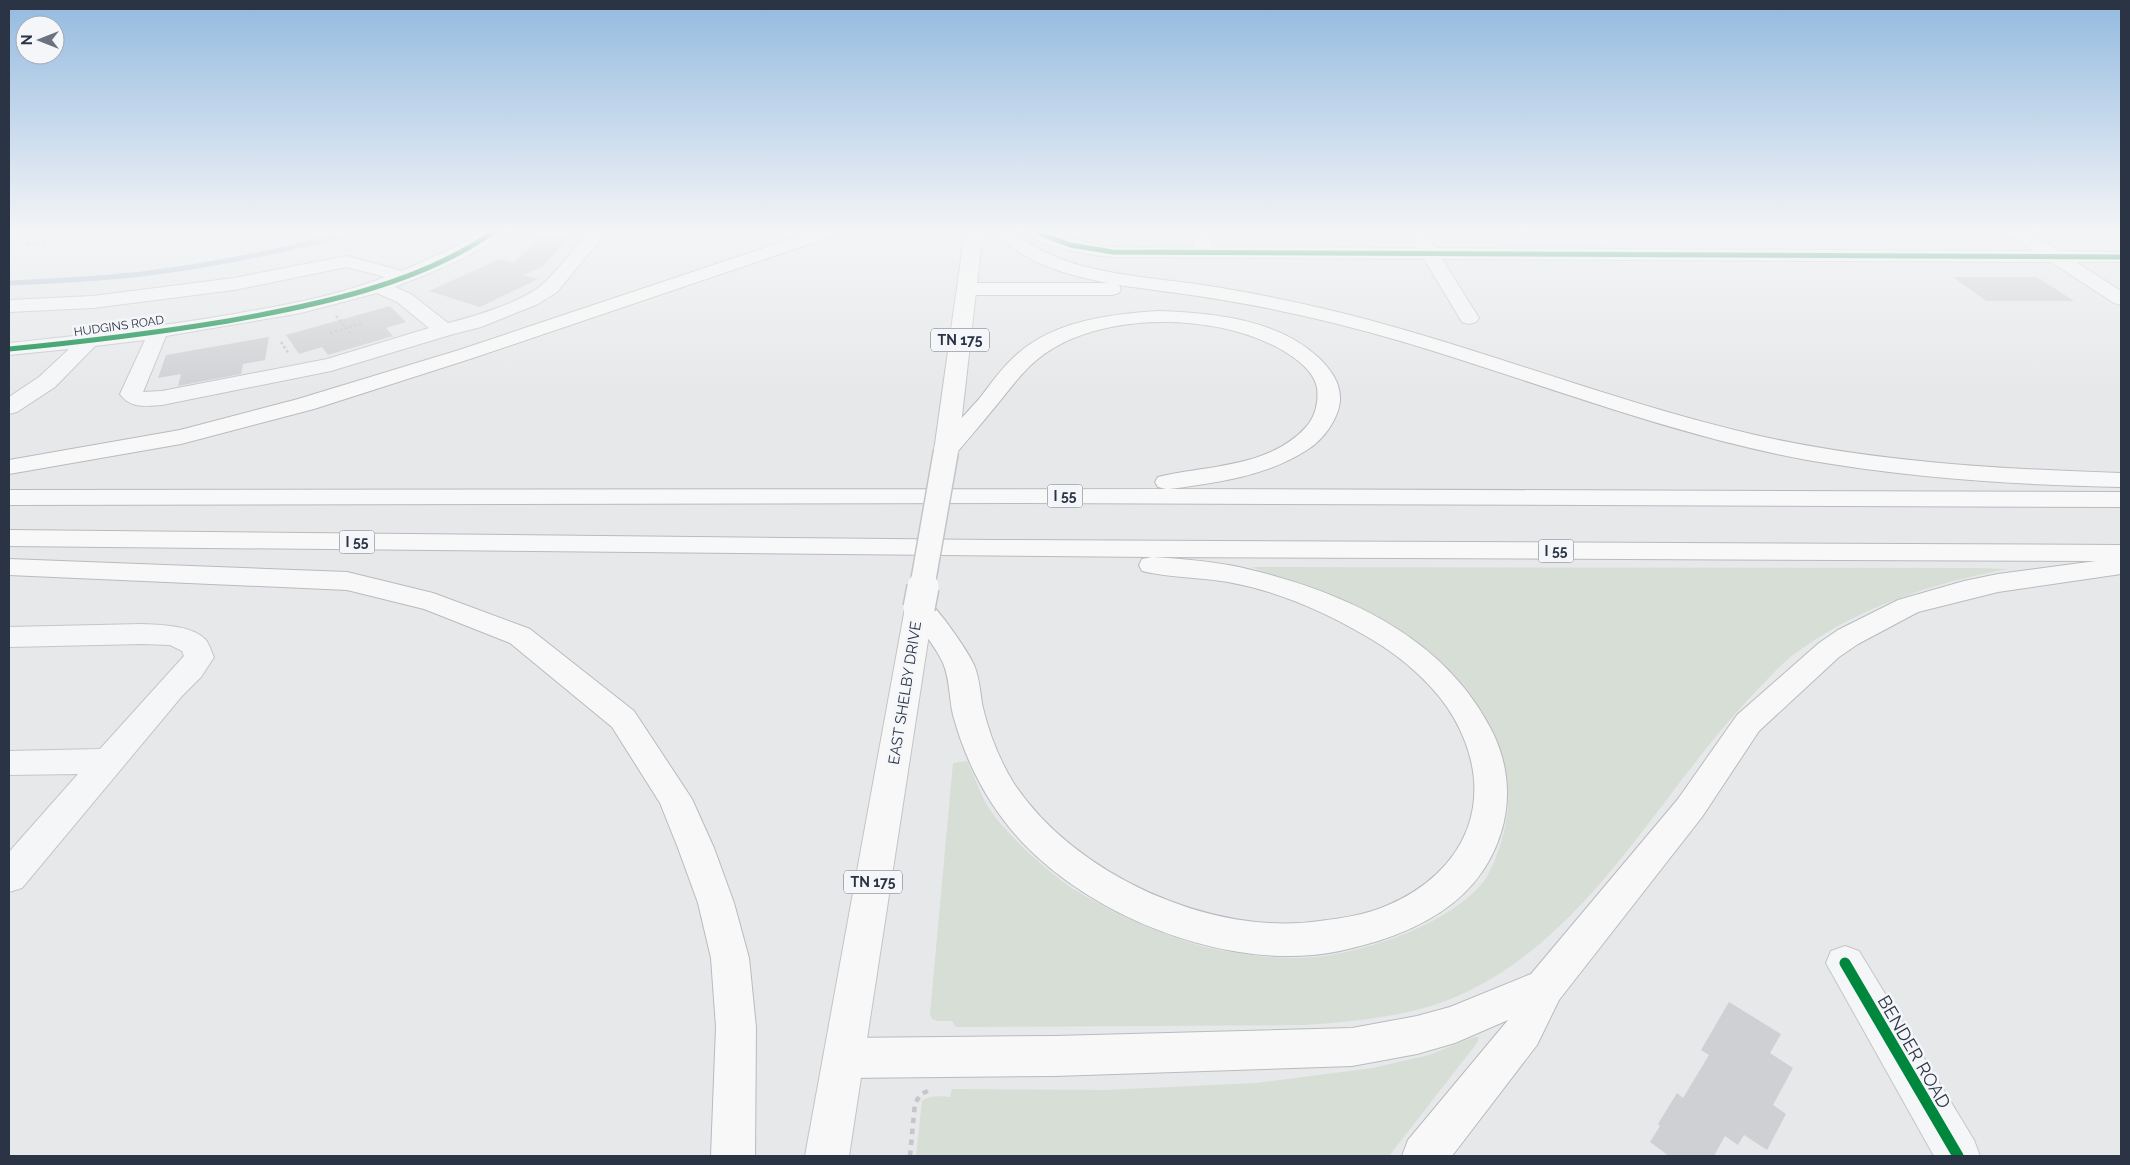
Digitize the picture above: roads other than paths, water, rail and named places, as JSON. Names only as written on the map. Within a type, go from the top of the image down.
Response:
[{"type":"main road","points":[[9,467],[96,454],[181,437],[306,404],[466,354],[672,284]]},
{"type":"main road","name":"EAST SHELBY DRIVE","points":[[827,1156],[946,450],[967,284]]},
{"type":"main road","points":[[1163,284],[1288,307],[1347,320],[1405,336],[1678,423],[1792,450],[1936,471],[2042,478],[2121,480]]},
{"type":"main road","points":[[966,289],[1136,290],[1288,307]]},
{"type":"main road","points":[[946,450],[1024,358],[1043,345],[1070,332],[1107,322],[1146,317],[1187,317],[1229,323],[1270,336],[1301,353],[1320,371],[1326,382],[1329,404],[1319,428],[1309,438],[1273,458],[1245,469],[1211,477],[1026,496]]},
{"type":"main road","name":"I 55","points":[[9,498],[1026,496],[2121,500]]},
{"type":"main road","name":"I 55","points":[[9,538],[992,548],[2121,553]]},
{"type":"main road","points":[[919,608],[958,664],[968,712],[978,746],[987,768],[1018,815],[1061,856],[1113,891],[1153,911],[1182,922],[1264,940],[1293,940],[1341,935],[1372,928],[1399,918],[1422,905],[1461,872],[1475,853],[1488,819],[1491,774],[1487,756],[1468,712],[1438,676],[1404,647],[1380,632],[1324,603],[1279,587],[1239,576],[1187,568],[992,548]]},
{"type":"main road","points":[[1424,1156],[1523,1032],[1546,987],[1690,808],[1748,723],[1829,650],[1848,637],[1908,606],[1964,590],[1998,583],[2121,566]]},
{"type":"main road","points":[[9,567],[346,581],[433,602],[520,636],[623,719],[675,799],[716,902],[730,958],[736,1027],[733,1156]]},
{"type":"main road","points":[[844,1058],[1055,1056],[1352,1047],[1417,1035],[1455,1024],[1546,987]]},
{"type":"street","points":[[9,306],[102,301],[231,284]]},
{"type":"street","points":[[234,284],[245,318]]},
{"type":"street","points":[[353,284],[359,293]]},
{"type":"street","name":"HUDGINS ROAD","points":[[9,349],[158,332],[245,318],[326,302],[383,284]]},
{"type":"street","points":[[158,332],[131,394],[142,400],[162,398],[331,365],[444,330],[474,323],[531,300],[553,284]]},
{"type":"street","points":[[1448,284],[1468,318]]},
{"type":"street","points":[[2100,284],[2121,298]]},
{"type":"street","points":[[378,286],[404,298],[444,330]]},
{"type":"street","points":[[9,407],[47,382],[80,342],[102,301]]},
{"type":"street","points":[[9,637],[142,634],[175,636],[194,645],[199,657],[190,670],[171,688],[107,761],[9,877]]},
{"type":"street","points":[[9,762],[107,761]]},
{"type":"street","name":"BENDER ROAD","points":[[1845,963],[1958,1156]]}]
